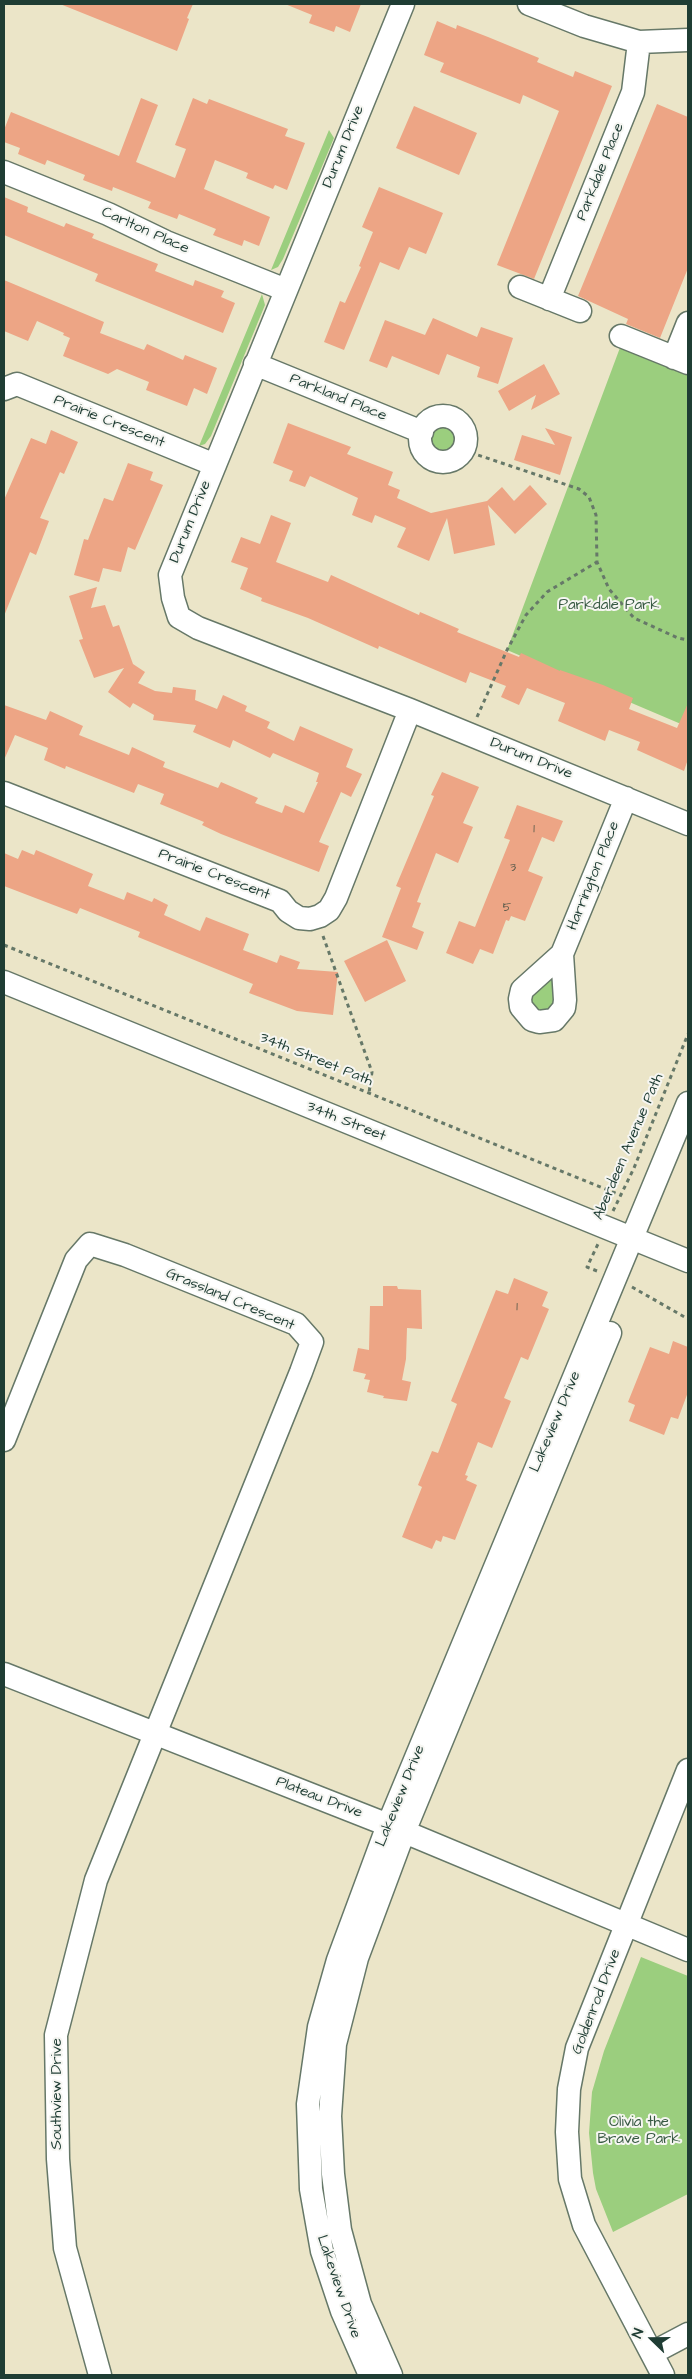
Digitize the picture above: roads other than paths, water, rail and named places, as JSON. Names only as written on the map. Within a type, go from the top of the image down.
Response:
[{"type":"street","name":"Durum Drive","points":[[403,4],[170,575],[173,598],[179,618],[198,628],[410,710],[688,824]]},
{"type":"street","points":[[528,4],[584,26],[639,42],[688,40]]},
{"type":"street","name":"Parkdale Place","points":[[549,299],[633,92],[639,42]]},
{"type":"street","name":"Carlton Place","points":[[4,172],[108,214],[166,242],[286,290]]},
{"type":"street","points":[[520,287],[580,311]]},
{"type":"street","points":[[621,336],[681,360],[688,323]]},
{"type":"street","name":"Parkland Place","points":[[255,364],[422,432]]},
{"type":"street","name":"Prairie Crescent","points":[[4,389],[18,384],[214,464]]},
{"type":"street","points":[[437,417],[452,418],[463,428],[465,435],[463,450],[452,460],[438,462],[425,453],[421,447],[422,432],[430,420],[437,417]]},
{"type":"street","name":"Prairie Crescent","points":[[4,793],[280,901],[288,911],[299,918],[310,919],[320,916],[329,910],[336,898],[410,710]]},
{"type":"street","name":"Harrington Place","points":[[562,954],[626,798]]},
{"type":"street","name":"34th Street","points":[[4,982],[688,1261]]},
{"type":"street","name":"Lakeview Drive","points":[[385,2375],[360,2304],[340,2230],[332,2174],[330,2116],[336,2044],[357,1958],[396,1829],[640,1241],[688,1103]]},
{"type":"street","name":"Grassland Crescent","points":[[4,1440],[76,1260],[90,1244],[125,1255],[296,1324],[312,1342],[302,1372],[155,1735]]},
{"type":"street","name":"Plateau Drive","points":[[4,1674],[396,1829],[688,1950]]},
{"type":"street","name":"Southview Drive","points":[[100,2375],[65,2248],[58,2159],[56,2035],[96,1880],[155,1735]]},
{"type":"street","name":"Goldenrod Drive","points":[[663,2375],[584,2225],[570,2179],[567,2132],[569,2089],[577,2048],[688,1770]]},
{"type":"street","points":[[652,2353],[688,2334]]},
{"type":"park label","name":"Parkdale Park","points":[[609,606]]},
{"type":"park label","name":"Olivia the Brave Park","points":[[639,2132]]}]
